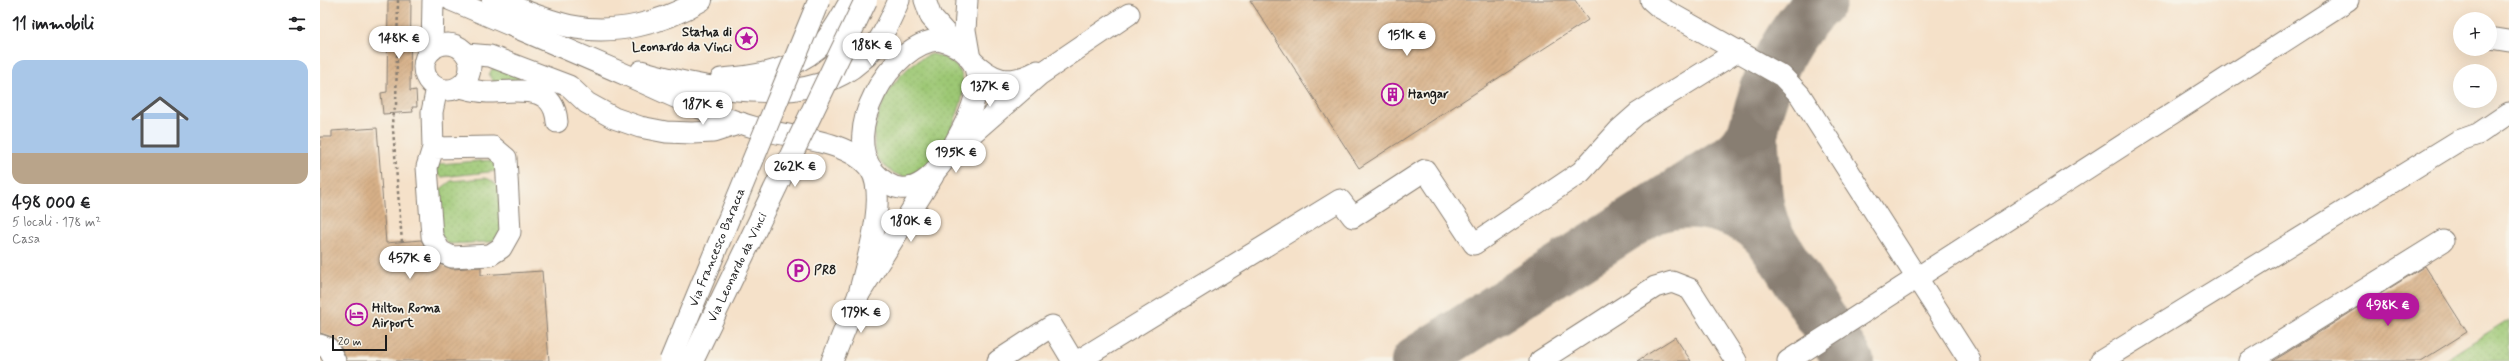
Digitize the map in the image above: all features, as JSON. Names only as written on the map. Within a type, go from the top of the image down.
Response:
[{"type":"main road","points":[[493,0],[555,22],[582,28],[618,27],[644,24],[678,13],[701,0]]},
{"type":"main road","name":"Via Leonardo da Vinci","points":[[692,361],[866,0]]},
{"type":"street","points":[[432,50],[433,0]]},
{"type":"street","points":[[451,0],[741,123],[778,134],[837,146],[870,169],[879,178],[899,187],[917,186],[935,173]]},
{"type":"street","points":[[466,0],[555,44],[665,77],[759,91],[792,90],[821,84],[848,71],[866,56],[883,32],[900,0]]},
{"type":"street","points":[[503,0],[555,22]]},
{"type":"street","points":[[678,13],[707,0]]},
{"type":"street","name":"Via Francesco Baracca","points":[[670,361],[819,0]]},
{"type":"street","points":[[665,77],[729,78],[784,68],[818,48],[830,34],[851,0]]},
{"type":"street","points":[[925,0],[935,22],[965,54],[988,75],[1010,80],[1022,78],[1078,48]]},
{"type":"street","points":[[859,294],[935,173],[949,154],[968,119],[977,96],[978,81],[965,54],[967,0]]},
{"type":"street","points":[[1651,0],[1659,7],[1782,76],[1800,94],[1970,361]]},
{"type":"street","points":[[1788,361],[2348,0]]},
{"type":"street","points":[[949,154],[1039,75],[1129,14]]},
{"type":"street","points":[[2497,39],[2509,41]]},
{"type":"street","points":[[832,361],[859,294],[876,216],[876,187],[865,158],[863,131],[869,109],[887,74],[909,51],[924,43],[939,40],[965,54]]},
{"type":"street","points":[[446,44],[461,48],[466,54],[471,68],[465,82],[460,87],[452,90],[437,88],[427,78],[424,70],[427,56],[432,50],[446,44]]},
{"type":"street","points":[[1078,361],[1340,200],[1353,217],[1425,170],[1474,244],[1581,172],[1620,129],[1637,114],[1738,51]]},
{"type":"street","points":[[466,54],[490,56],[569,86],[587,103],[614,118],[640,127],[692,133],[713,132],[741,123]]},
{"type":"street","points":[[460,87],[485,92],[526,90],[541,94],[550,102],[557,114],[557,122]]},
{"type":"street","points":[[433,148],[493,147],[506,158],[510,232],[501,248],[490,255],[452,258],[440,251],[432,236],[427,167],[433,148],[432,112],[437,88]]},
{"type":"street","points":[[2101,361],[2458,141],[2478,134],[2509,113]]},
{"type":"street","points":[[2250,361],[2443,241]]},
{"type":"street","points":[[1540,361],[1655,287],[1672,282],[1690,290],[1736,361]]},
{"type":"street","points":[[998,361],[1052,326],[1073,361]]},
{"type":"street","points":[[320,345],[328,348],[335,361]]},
{"type":"path","points":[[398,0],[396,106],[392,117],[402,242]]},
{"type":"green space","points":[[932,54],[946,59],[956,65],[961,74],[963,94],[956,117],[936,159],[930,166],[917,175],[904,177],[891,171],[877,159],[874,141],[876,125],[879,112],[891,87],[909,67],[920,59]]},
{"type":"green space","points":[[493,67],[527,80],[493,82],[489,75]]},
{"type":"green space","points":[[496,160],[498,171],[442,177],[437,174],[436,166],[439,164]]},
{"type":"green space","points":[[485,178],[492,181],[500,192],[503,206],[504,229],[496,239],[490,242],[448,244],[441,237],[438,191],[451,181]]},
{"type":"green space","points":[[2509,319],[2509,361],[2443,361]]},
{"type":"building","points":[[388,0],[411,0],[410,91],[416,90],[417,107],[412,107],[413,112],[383,114],[381,93],[387,92]]},
{"type":"building","name":"Hangar","points":[[1250,0],[1575,0],[1588,20],[1359,168]]},
{"type":"building","points":[[377,128],[386,243],[421,240],[435,262],[452,269],[481,267],[481,275],[542,271],[549,361],[347,361],[338,342],[332,337],[320,333],[320,137],[332,137],[332,131]]},
{"type":"building","points":[[2425,266],[2467,332],[2421,361],[2273,361]]},
{"type":"building","points":[[1675,337],[1691,361],[1637,361]]},
{"type":"taxiway","points":[[1822,0],[1809,13],[1788,42],[1779,57],[1765,90],[1755,124],[1754,135],[1757,188],[1763,221],[1770,238],[1849,361]]},
{"type":"taxiway","points":[[1416,361],[1729,160],[1745,145],[1755,126]]},
{"type":"taxiway","points":[[1651,210],[1668,205],[1686,204],[1704,205],[1722,209],[1738,215],[1754,224],[1767,236],[1778,250]]},
{"type":"place","name":"Statua di Leonardo da Vinci","points":[[747,39]]},
{"type":"place","name":"Hangar","points":[[1392,94]]},
{"type":"place","name":"PR8","points":[[798,270]]},
{"type":"place","name":"Hilton Roma Airport","points":[[357,315]]}]
